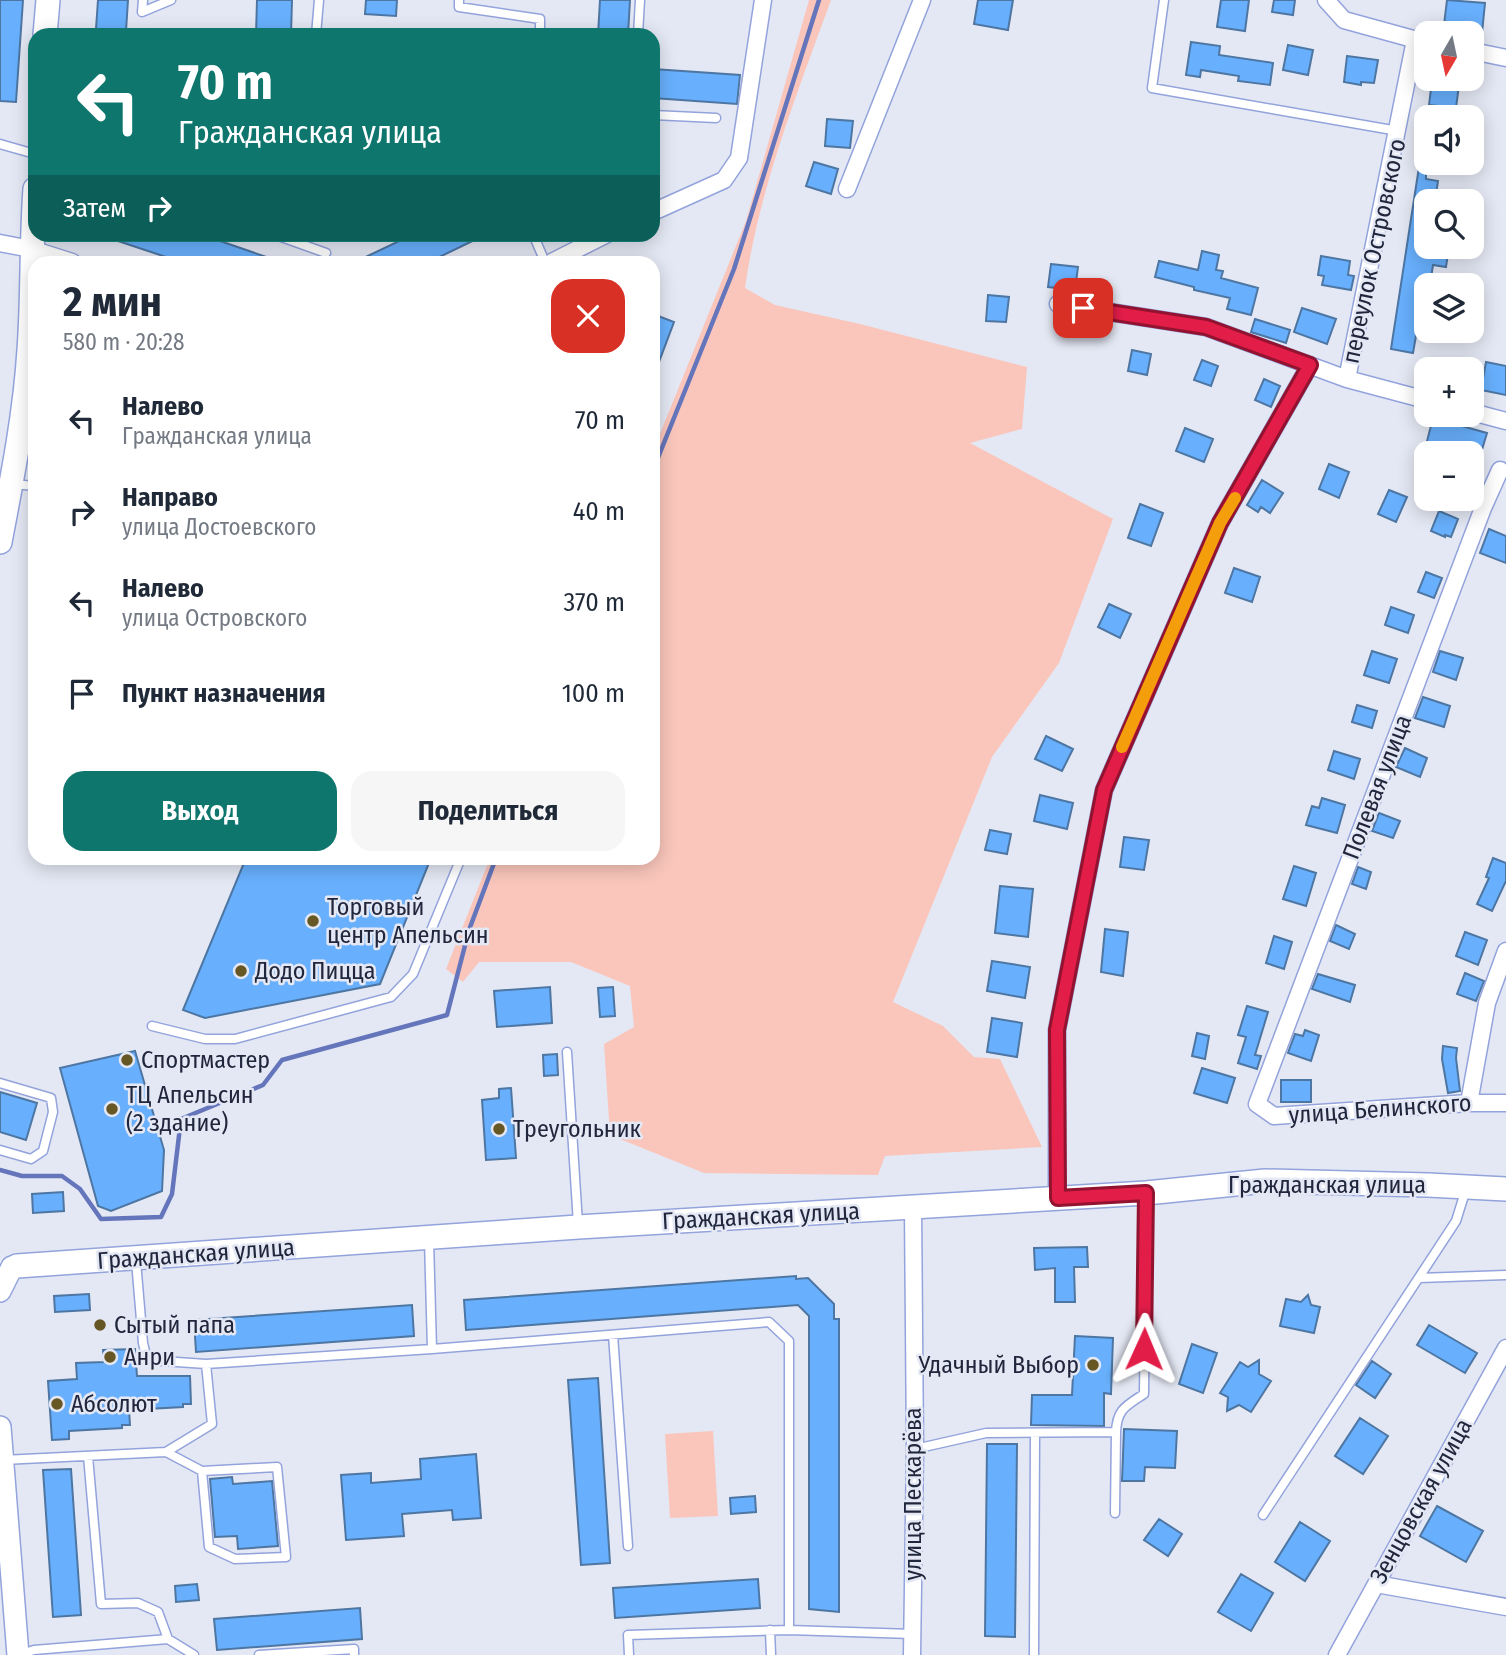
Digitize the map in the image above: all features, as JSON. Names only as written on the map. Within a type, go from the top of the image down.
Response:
[{"type":"main road","points":[[46,28],[48,0]]},
{"type":"main road","points":[[31,242],[31,256]]},
{"type":"main road","points":[[0,542],[6,483],[28,360]]},
{"type":"main road","name":"Гражданская улица","points":[[7,1265],[1146,1193],[1265,1181],[1506,1189]]},
{"type":"street","points":[[660,209],[724,180],[740,158],[763,0]]},
{"type":"street","points":[[847,189],[922,0]]},
{"type":"street","points":[[1326,0],[1344,20],[1414,39]]},
{"type":"street","points":[[1484,53],[1506,58]]},
{"type":"street","name":"переулок Островского","points":[[1347,379],[1398,131],[1414,68]]},
{"type":"street","points":[[564,256],[591,242]]},
{"type":"street","points":[[0,243],[53,256]]},
{"type":"street","points":[[1058,304],[1206,327],[1347,379],[1414,397]]},
{"type":"street","points":[[1058,1198],[1057,1030],[1104,790],[1220,523],[1310,365]]},
{"type":"street","points":[[1484,415],[1506,421]]},
{"type":"street","name":"Полевая улица","points":[[1257,1104],[1483,508],[1500,470]]},
{"type":"street","points":[[1469,1103],[1487,1003],[1506,951]]},
{"type":"street","name":"улица Белинского","points":[[1257,1104],[1274,1116],[1506,1103]]},
{"type":"street","name":"улица Пескарёва","points":[[912,1655],[915,1449],[913,1208]]},
{"type":"street","points":[[0,1291],[7,1265]]},
{"type":"street","name":"Зенцовская улица","points":[[1337,1655],[1506,1348]]},
{"type":"street","points":[[0,1427],[18,1655]]},
{"type":"street","points":[[1376,1584],[1506,1607]]},
{"type":"lane","points":[[143,0],[142,12],[171,0]]},
{"type":"lane","points":[[317,28],[319,0]]},
{"type":"lane","points":[[459,0],[459,7],[540,19],[540,28]]},
{"type":"lane","points":[[638,28],[640,0]]},
{"type":"lane","points":[[1164,0],[1152,88],[1398,131]]},
{"type":"lane","points":[[660,115],[716,118]]},
{"type":"lane","points":[[0,145],[28,152]]},
{"type":"lane","points":[[295,242],[326,253]]},
{"type":"lane","points":[[6,483],[28,485]]},
{"type":"lane","points":[[152,1026],[205,1039],[235,1039],[391,997],[413,974],[458,865]]},
{"type":"lane","points":[[567,1052],[578,1227]]},
{"type":"lane","points":[[0,1083],[51,1098],[53,1112],[43,1151],[31,1158],[0,1150]]},
{"type":"lane","points":[[1263,1514],[1456,1221],[1466,1187]]},
{"type":"lane","points":[[1115,1513],[1116,1418],[1124,1407],[1144,1394],[1146,1193]]},
{"type":"lane","points":[[429,1237],[432,1349]]},
{"type":"lane","points":[[135,1258],[147,1360],[206,1364],[769,1322],[789,1341],[789,1630]]},
{"type":"lane","points":[[1419,1278],[1506,1275]]},
{"type":"lane","points":[[613,1335],[628,1546]]},
{"type":"lane","points":[[3,1460],[166,1452],[212,1424],[206,1364]]},
{"type":"lane","points":[[915,1449],[986,1433],[1116,1432]]},
{"type":"lane","points":[[1034,1655],[1035,1433]]},
{"type":"lane","points":[[166,1452],[202,1471],[278,1467],[286,1557],[235,1559],[209,1547],[202,1471]]},
{"type":"lane","points":[[88,1456],[101,1604],[138,1603],[158,1612],[168,1639]]},
{"type":"lane","points":[[770,1630],[771,1655]]},
{"type":"lane","points":[[629,1655],[628,1635],[770,1630],[912,1634]]},
{"type":"lane","points":[[18,1655],[34,1650],[168,1639],[194,1655]]},
{"type":"lane","points":[[259,1655],[354,1649],[354,1655]]},
{"type":"shaded area","points":[[809,0],[831,0],[769,178],[745,288],[775,305],[1027,367],[1022,429],[970,443],[1113,519],[1059,663],[992,757],[893,1002],[943,1026],[974,1057],[1000,1059],[1042,1147],[885,1156],[878,1175],[704,1173],[610,1135],[604,1044],[634,1027],[630,986],[571,962],[479,962],[463,982],[446,969],[487,865],[660,865],[660,434],[746,221]]},
{"type":"shaded area","points":[[713,1431],[718,1516],[670,1518],[665,1434]]},
{"type":"building","points":[[0,0],[23,0],[16,102],[0,101]]},
{"type":"building","points":[[98,0],[128,0],[126,28],[96,28]]},
{"type":"building","points":[[257,0],[292,0],[291,28],[256,28]]},
{"type":"building","points":[[366,0],[397,0],[396,16],[365,14]]},
{"type":"building","points":[[600,0],[630,0],[628,28],[598,28]]},
{"type":"building","points":[[978,0],[1013,0],[1008,30],[974,24]]},
{"type":"building","points":[[1221,0],[1249,0],[1245,31],[1217,27]]},
{"type":"building","points":[[1274,0],[1295,0],[1293,15],[1272,12]]},
{"type":"building","points":[[1447,0],[1485,3],[1483,21],[1444,21]]},
{"type":"building","points":[[1191,42],[1220,46],[1219,55],[1273,63],[1270,85],[1238,81],[1239,76],[1201,70],[1200,77],[1186,75]]},
{"type":"building","points":[[1288,45],[1313,50],[1308,75],[1283,70]]},
{"type":"building","points":[[1347,56],[1378,60],[1374,83],[1361,82],[1361,85],[1344,82]]},
{"type":"building","points":[[660,69],[740,75],[737,104],[660,98]]},
{"type":"building","points":[[1431,91],[1458,91],[1456,105],[1429,105]]},
{"type":"building","points":[[827,119],[853,121],[850,148],[825,146]]},
{"type":"building","points":[[814,162],[838,169],[831,194],[806,186]]},
{"type":"building","points":[[1418,175],[1426,175],[1426,179],[1438,181],[1437,189],[1416,189]]},
{"type":"building","points":[[1414,200],[1414,259],[1447,259],[1446,267],[1433,265],[1432,273],[1414,273],[1413,353],[1391,349]]},
{"type":"building","points":[[121,242],[223,242],[263,256],[163,256]]},
{"type":"building","points":[[397,242],[470,242],[441,256],[368,256]]},
{"type":"building","points":[[1202,251],[1219,255],[1216,270],[1223,271],[1221,278],[1258,288],[1251,315],[1227,309],[1230,298],[1155,277],[1159,261],[1198,270]]},
{"type":"building","points":[[1321,256],[1350,261],[1348,275],[1354,276],[1351,290],[1322,285],[1324,276],[1318,275]]},
{"type":"building","points":[[1051,264],[1078,267],[1075,290],[1048,287]]},
{"type":"building","points":[[988,295],[1009,297],[1006,322],[986,321]]},
{"type":"building","points":[[1302,308],[1336,319],[1327,344],[1294,332]]},
{"type":"building","points":[[660,317],[674,322],[660,359]]},
{"type":"building","points":[[1255,319],[1290,330],[1286,343],[1251,332]]},
{"type":"building","points":[[1132,350],[1151,354],[1147,375],[1128,371]]},
{"type":"building","points":[[1202,360],[1218,366],[1211,386],[1194,380]]},
{"type":"building","points":[[1486,362],[1506,366],[1506,395],[1484,391]]},
{"type":"building","points":[[1264,379],[1280,386],[1271,407],[1255,400]]},
{"type":"building","points":[[1431,427],[1465,427],[1487,433],[1484,443],[1427,441]]},
{"type":"building","points":[[1185,428],[1213,439],[1204,462],[1176,451]]},
{"type":"building","points":[[1329,464],[1349,472],[1339,498],[1319,489]]},
{"type":"building","points":[[1262,480],[1283,493],[1270,513],[1261,507],[1258,512],[1247,505]]},
{"type":"building","points":[[1389,490],[1407,497],[1396,522],[1378,514]]},
{"type":"building","points":[[1140,504],[1163,513],[1151,546],[1128,538]]},
{"type":"building","points":[[1439,511],[1458,519],[1451,537],[1431,531]]},
{"type":"building","points":[[1489,529],[1506,536],[1506,563],[1480,553]]},
{"type":"building","points":[[1234,568],[1260,577],[1252,602],[1225,593]]},
{"type":"building","points":[[1426,572],[1442,578],[1434,598],[1418,592]]},
{"type":"building","points":[[1109,604],[1131,614],[1120,638],[1098,627]]},
{"type":"building","points":[[1391,607],[1414,615],[1408,633],[1385,625]]},
{"type":"building","points":[[1372,651],[1397,659],[1389,683],[1364,675]]},
{"type":"building","points":[[1440,651],[1463,658],[1456,680],[1433,672]]},
{"type":"building","points":[[1423,697],[1450,706],[1444,727],[1415,718]]},
{"type":"building","points":[[1357,705],[1377,711],[1372,728],[1352,722]]},
{"type":"building","points":[[1046,736],[1073,749],[1062,771],[1035,759]]},
{"type":"building","points":[[1405,748],[1427,758],[1420,777],[1396,767]]},
{"type":"building","points":[[1334,751],[1360,759],[1354,779],[1328,770]]},
{"type":"building","points":[[1040,795],[1073,803],[1067,829],[1034,821]]},
{"type":"building","points":[[1322,798],[1345,805],[1337,833],[1306,825],[1312,806],[1319,808]]},
{"type":"building","points":[[1379,813],[1400,821],[1393,838],[1372,831]]},
{"type":"building","points":[[990,830],[1011,834],[1007,854],[985,850]]},
{"type":"building","points":[[1124,837],[1149,840],[1144,870],[1120,867]]},
{"type":"building","points":[[1493,858],[1506,863],[1506,881],[1492,911],[1477,904],[1489,878],[1486,877]]},
{"type":"building","name":"Торговый центр Апельсин","points":[[243,865],[428,865],[380,984],[205,1018],[183,1010]]},
{"type":"building","points":[[1294,866],[1316,873],[1306,906],[1283,899]]},
{"type":"building","points":[[1358,867],[1371,872],[1366,889],[1352,884]]},
{"type":"building","points":[[1000,886],[1033,889],[1028,937],[995,933]]},
{"type":"building","points":[[1336,925],[1355,934],[1349,949],[1330,941]]},
{"type":"building","points":[[1105,929],[1128,932],[1123,976],[1101,972]]},
{"type":"building","points":[[1465,932],[1487,940],[1478,965],[1456,956]]},
{"type":"building","points":[[1274,936],[1292,942],[1284,969],[1266,963]]},
{"type":"building","points":[[992,961],[1030,967],[1025,998],[987,991]]},
{"type":"building","points":[[1465,973],[1484,981],[1476,1001],[1457,994]]},
{"type":"building","points":[[1318,974],[1355,985],[1350,1002],[1312,989]]},
{"type":"building","points":[[550,987],[552,1023],[497,1027],[494,991]]},
{"type":"building","points":[[613,987],[615,1016],[600,1017],[598,988]]},
{"type":"building","points":[[1247,1006],[1268,1012],[1255,1055],[1261,1056],[1257,1069],[1238,1063],[1246,1037],[1238,1035]]},
{"type":"building","points":[[992,1018],[1022,1023],[1017,1057],[987,1052]]},
{"type":"building","points":[[1305,1030],[1319,1035],[1311,1061],[1288,1053],[1295,1034],[1303,1036]]},
{"type":"building","points":[[1197,1033],[1209,1036],[1205,1059],[1192,1056]]},
{"type":"building","points":[[1443,1046],[1457,1048],[1460,1091],[1448,1093],[1442,1059]]},
{"type":"building","name":"ТЦ Апельсин (2 здание)","points":[[135,1051],[164,1150],[162,1191],[111,1211],[98,1206],[60,1068]]},
{"type":"building","points":[[557,1054],[558,1075],[544,1076],[543,1055]]},
{"type":"building","points":[[1202,1068],[1235,1078],[1227,1103],[1194,1093]]},
{"type":"building","points":[[1281,1080],[1311,1080],[1311,1102],[1281,1102]]},
{"type":"building","name":"Треугольник","points":[[511,1088],[516,1158],[486,1160],[482,1100],[499,1098],[499,1089]]},
{"type":"building","points":[[0,1092],[37,1103],[26,1140],[0,1132]]},
{"type":"building","points":[[63,1192],[64,1211],[33,1213],[32,1194]]},
{"type":"building","points":[[1087,1247],[1088,1267],[1074,1267],[1075,1302],[1055,1302],[1055,1268],[1035,1270],[1034,1248]]},
{"type":"building","points":[[796,1276],[796,1279],[808,1278],[834,1304],[834,1319],[839,1319],[839,1612],[809,1609],[809,1316],[798,1305],[466,1330],[464,1300]]},
{"type":"building","points":[[89,1294],[90,1310],[55,1312],[54,1296]]},
{"type":"building","points":[[1308,1295],[1311,1305],[1320,1307],[1314,1333],[1280,1326],[1286,1299],[1301,1302]]},
{"type":"building","points":[[412,1305],[414,1336],[196,1352],[194,1320]]},
{"type":"building","points":[[1429,1325],[1477,1353],[1465,1373],[1417,1345]]},
{"type":"building","points":[[1075,1336],[1113,1338],[1111,1394],[1104,1393],[1104,1426],[1031,1425],[1032,1395],[1072,1395]]},
{"type":"building","points":[[1192,1344],[1217,1353],[1203,1393],[1179,1384]]},
{"type":"building","points":[[135,1349],[137,1376],[190,1376],[191,1404],[183,1404],[183,1407],[129,1410],[130,1425],[122,1425],[122,1428],[69,1431],[69,1439],[52,1440],[48,1381],[77,1379],[76,1363],[104,1362],[103,1350]]},
{"type":"building","points":[[1259,1360],[1259,1374],[1271,1381],[1251,1412],[1239,1405],[1227,1411],[1228,1397],[1220,1393],[1240,1362],[1248,1367]]},
{"type":"building","points":[[1372,1361],[1391,1374],[1375,1398],[1356,1385]]},
{"type":"building","points":[[598,1378],[610,1563],[581,1565],[568,1380]]},
{"type":"building","points":[[1360,1418],[1388,1436],[1363,1474],[1335,1456]]},
{"type":"building","points":[[1124,1429],[1177,1431],[1175,1468],[1145,1467],[1144,1481],[1122,1481]]},
{"type":"building","points":[[987,1444],[1017,1444],[1015,1637],[985,1636]]},
{"type":"building","points":[[476,1454],[481,1518],[453,1520],[452,1510],[402,1514],[404,1536],[346,1540],[341,1475],[371,1473],[371,1483],[421,1479],[420,1459]]},
{"type":"building","points":[[71,1469],[81,1615],[53,1617],[43,1470]]},
{"type":"building","points":[[232,1477],[233,1484],[272,1481],[278,1546],[238,1549],[237,1536],[215,1537],[210,1479]]},
{"type":"building","points":[[755,1496],[756,1512],[731,1514],[730,1498]]},
{"type":"building","points":[[1437,1506],[1483,1531],[1466,1562],[1420,1536]]},
{"type":"building","points":[[1159,1519],[1182,1534],[1168,1556],[1144,1540]]},
{"type":"building","points":[[1300,1522],[1330,1541],[1305,1581],[1275,1562]]},
{"type":"building","points":[[1241,1574],[1273,1593],[1251,1631],[1218,1612]]},
{"type":"building","points":[[758,1579],[760,1608],[615,1618],[613,1588]]},
{"type":"building","points":[[197,1584],[199,1600],[176,1602],[175,1586]]},
{"type":"building","points":[[360,1608],[362,1639],[217,1650],[214,1619]]},
{"type":"waterway","points":[[660,453],[734,269],[819,0]]},
{"type":"waterway","points":[[0,1170],[22,1176],[62,1176],[80,1189],[101,1219],[161,1217],[172,1194],[181,1119],[263,1085],[282,1060],[447,1015],[469,930],[493,865]]},
{"type":"slow traffic","points":[[1122,747],[1220,523],[1235,498]]},
{"type":"place","name":"Торговый центр Апельсин","points":[[313,921]]},
{"type":"place","name":"Додо Пицца","points":[[241,971]]},
{"type":"place","name":"Спортмастер","points":[[127,1060]]},
{"type":"place","name":"ТЦ Апельсин (2 здание)","points":[[112,1109]]},
{"type":"place","name":"Треугольник","points":[[499,1129]]},
{"type":"place","name":"Сытый папа","points":[[100,1325]]},
{"type":"place","name":"Анри","points":[[110,1357]]},
{"type":"place","name":"Удачный Выбор","points":[[1093,1365]]},
{"type":"place","name":"Абсолют","points":[[57,1404]]},
{"type":"route","points":[[1083,308],[1206,327],[1310,365],[1220,523],[1104,790],[1057,1030],[1058,1198],[1146,1193],[1144,1349]]}]
